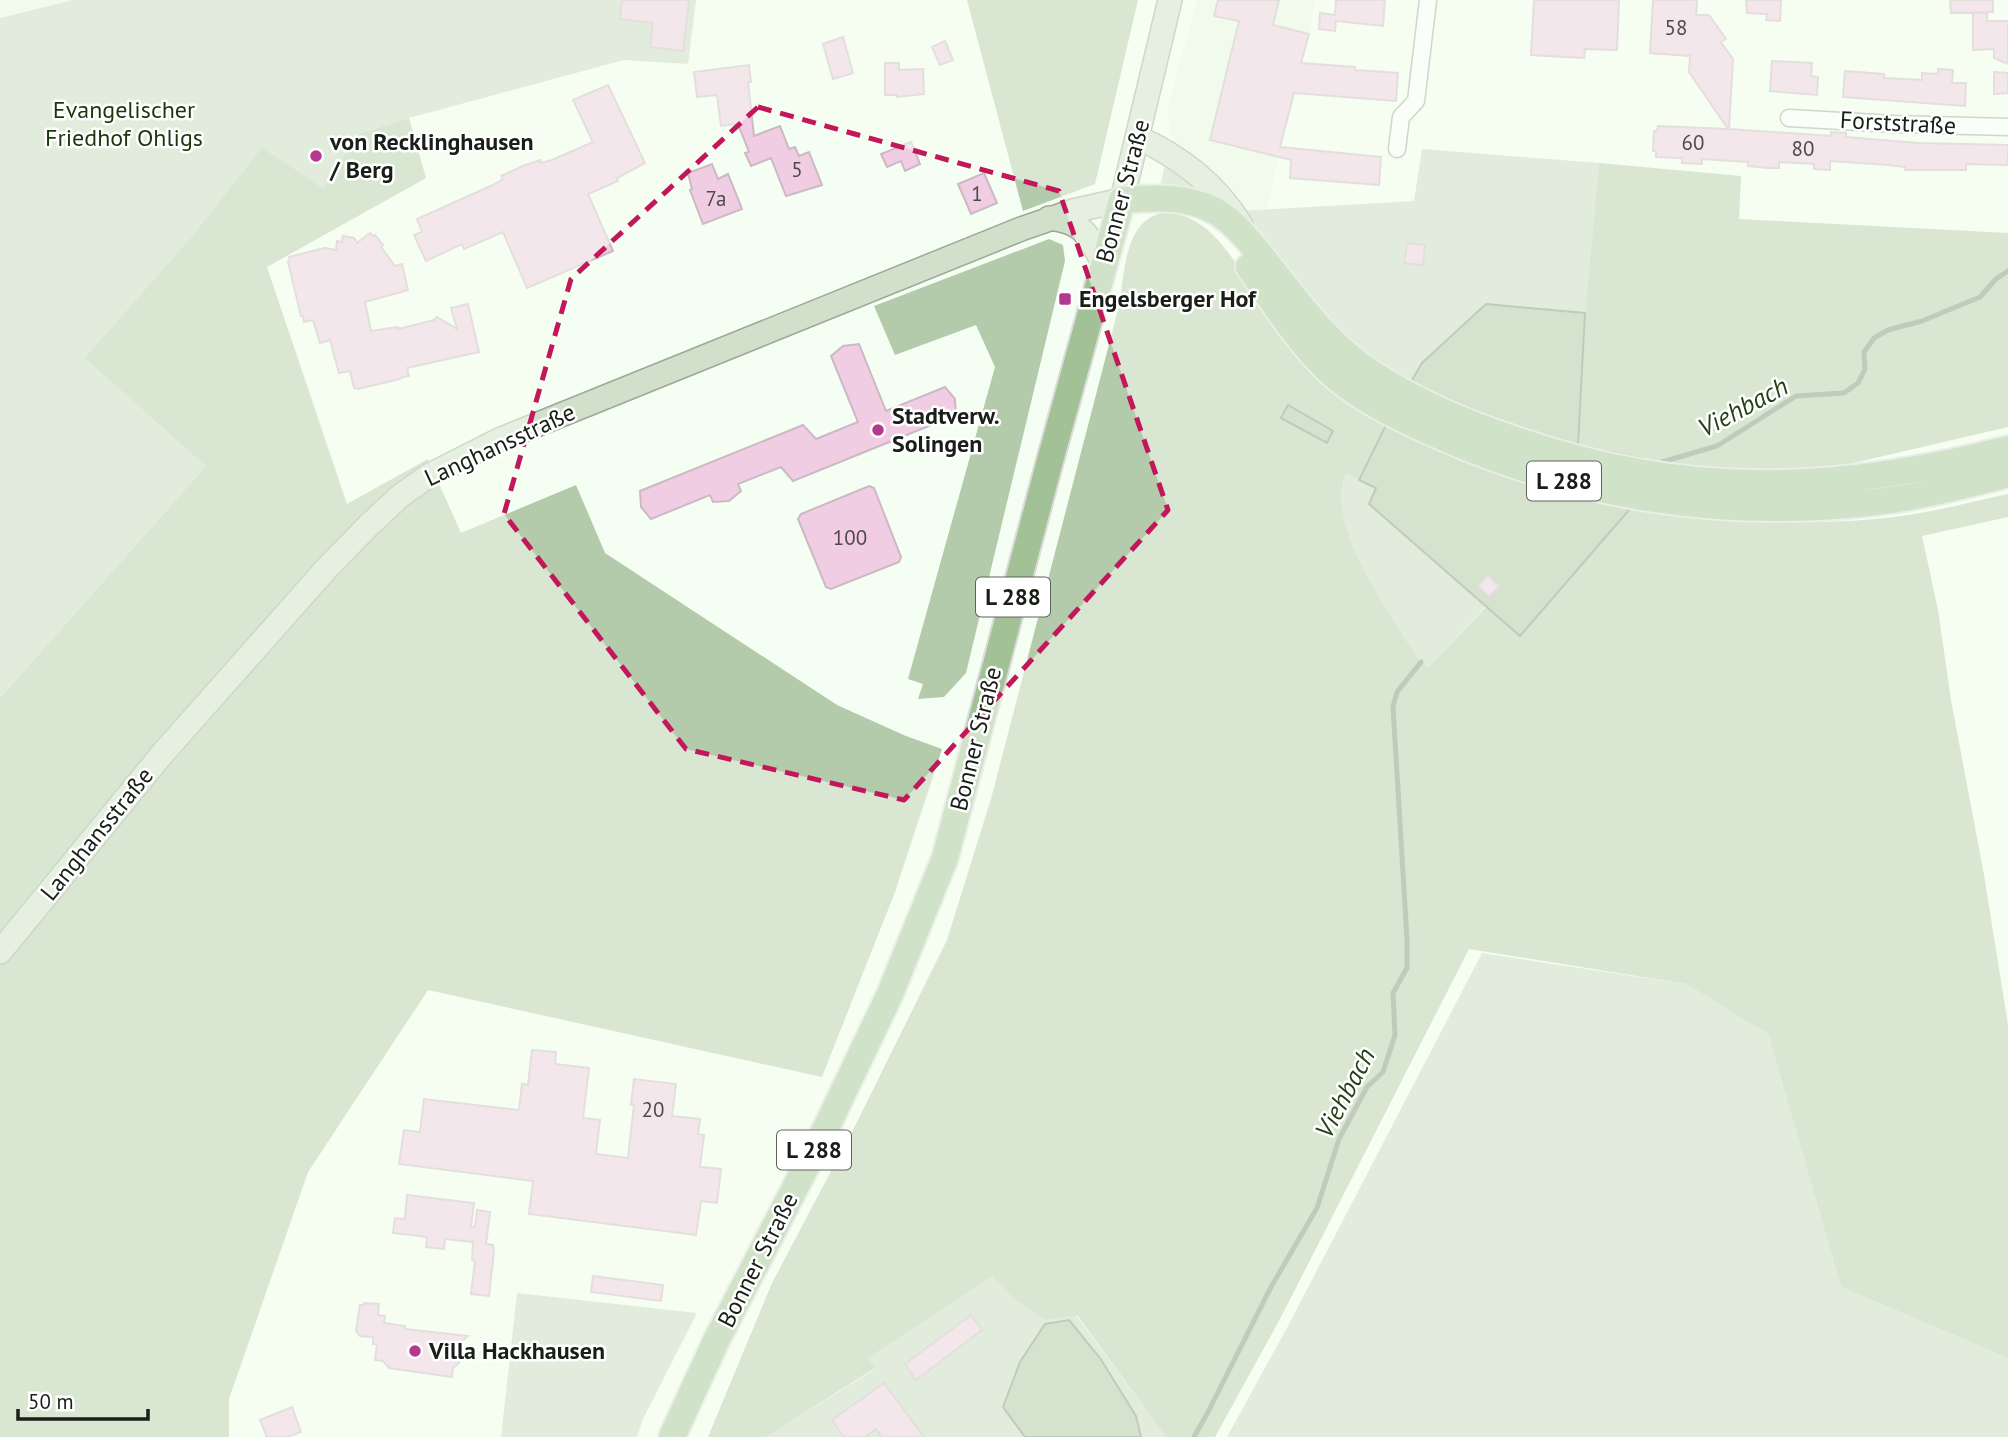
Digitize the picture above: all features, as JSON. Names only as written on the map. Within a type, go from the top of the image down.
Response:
[{"type":"main road","name":"L 288","points":[[1122,200],[1164,198],[1195,203],[1215,211],[1229,221],[1253,246],[1367,384]]},
{"type":"main road","name":"Bonner Straße","points":[[672,1437],[716,1340],[828,1124],[890,994],[945,858],[1122,200]]},
{"type":"main road","name":"L 288","points":[[1195,203],[1233,245],[1298,337],[1331,373],[1367,384],[1449,440],[1518,468],[1631,496],[1681,503],[1784,496],[1953,463],[2008,449]]},
{"type":"main road","name":"L 288","points":[[1784,496],[1871,503],[1953,488],[2008,474]]},
{"type":"street","name":"Bonner Straße","points":[[1122,200],[1170,0]]},
{"type":"street","points":[[1397,149],[1401,117],[1416,101],[1428,0]]},
{"type":"street","name":"Forststraße","points":[[1789,118],[2008,127]]},
{"type":"street","name":"L 288","points":[[1137,137],[1165,149],[1198,174],[1233,213],[1253,246]]},
{"type":"street","name":"Langhansstraße","points":[[0,952],[163,753],[327,568],[388,506],[418,483],[499,440],[1049,218],[1122,200]]},
{"type":"street","points":[[1049,218],[1067,220],[1084,230],[1104,264]]},
{"type":"highlighted area","points":[[758,107],[1059,191],[1168,510],[904,800],[686,749],[504,514],[571,279]]},
{"type":"shaded area","points":[[0,0],[73,0],[0,18]]},
{"type":"shaded area","points":[[967,0],[1138,0],[1095,184],[1023,211]]},
{"type":"shaded area","points":[[1197,0],[1316,0],[1266,210],[1241,211],[1173,146],[1167,111]]},
{"type":"shaded area","points":[[409,118],[426,178],[267,267],[347,504],[428,459],[461,533],[576,485],[605,553],[837,705],[942,749],[895,892],[822,1077],[428,990],[308,1172],[229,1399],[229,1437],[0,1437],[0,698],[206,466],[85,358],[189,240],[262,148],[323,188],[358,134]]},
{"type":"shaded area","points":[[1599,163],[1741,176],[1739,219],[2008,233],[2008,427],[1832,468],[1749,471],[1713,469],[1621,457],[1578,446],[1585,313]]},
{"type":"shaded area","points":[[1168,212],[1187,217],[1218,240],[1274,321],[1387,423],[1359,480],[1346,473],[1341,494],[1344,517],[1352,543],[1377,594],[1417,657],[1428,668],[1487,606],[1521,635],[1629,510],[1733,520],[1838,522],[1908,515],[2008,494],[2008,517],[1922,536],[1938,610],[1951,700],[1984,875],[2008,1025],[2008,1358],[1841,1287],[1768,1034],[1686,984],[1469,949],[1280,1319],[1215,1437],[1166,1437],[1077,1315],[1045,1320],[1012,1297],[992,1276],[868,1358],[875,1368],[766,1437],[708,1437],[772,1283],[856,1124],[947,940],[991,799],[1119,306],[1129,248],[1143,224],[1154,216]]},
{"type":"shaded area","points":[[1049,239],[1063,245],[1065,261],[966,673],[944,697],[918,699],[923,684],[908,679],[995,367],[976,325],[895,355],[874,306]]},
{"type":"shaded area","points":[[1486,304],[1585,313],[1578,446],[1641,458],[1629,510],[1520,636],[1369,504],[1376,488],[1359,480],[1387,423],[1422,363]]},
{"type":"shaded area","points":[[1288,405],[1333,431],[1327,443],[1281,418]]},
{"type":"shaded area","points":[[1069,1320],[1100,1358],[1136,1416],[1141,1437],[1025,1437],[1003,1407],[1020,1362],[1045,1324]]},
{"type":"green space","name":"Evangelischer Friedhof Ohligs","points":[[73,0],[696,0],[688,64],[624,60],[358,134],[323,188],[262,149],[189,240],[206,466],[0,698],[0,18]]},
{"type":"green space","points":[[1422,149],[1599,163],[1585,313],[1578,446],[1426,389],[1380,363],[1350,342],[1321,313],[1241,211],[1414,201]]},
{"type":"green space","points":[[1166,161],[1212,194],[1160,186]]},
{"type":"green space","points":[[1387,423],[1520,636],[1486,606],[1428,668],[1417,657],[1391,617],[1351,542],[1341,493],[1346,472],[1359,480]]},
{"type":"green space","points":[[1482,953],[1686,984],[1768,1034],[1841,1287],[2008,1358],[2008,1437],[1227,1437],[1289,1324]]},
{"type":"green space","points":[[992,1275],[1012,1297],[1076,1315],[1166,1437],[766,1437],[875,1369],[868,1358]]},
{"type":"green space","points":[[517,1293],[697,1313],[643,1419],[637,1437],[501,1437]]},
{"type":"building","points":[[622,0],[689,0],[683,51],[650,47],[653,23],[620,19]]},
{"type":"building","points":[[1218,0],[1279,0],[1273,25],[1309,34],[1301,63],[1398,73],[1396,101],[1294,93],[1280,147],[1381,157],[1379,185],[1290,178],[1291,160],[1210,140],[1239,21],[1214,16]]},
{"type":"building","points":[[1336,0],[1385,0],[1383,26],[1336,21],[1335,31],[1319,29],[1320,13],[1335,15]]},
{"type":"building","points":[[1534,0],[1619,0],[1617,50],[1585,49],[1584,58],[1531,55]]},
{"type":"building","points":[[1653,0],[1697,0],[1696,15],[1709,15],[1726,39],[1721,42],[1733,59],[1729,129],[1831,136],[1831,132],[1846,133],[1846,137],[1918,143],[2008,145],[2008,165],[1966,164],[1966,170],[1905,170],[1905,167],[1830,161],[1830,170],[1814,169],[1814,164],[1779,162],[1779,168],[1769,168],[1748,166],[1748,162],[1702,159],[1702,164],[1682,163],[1682,158],[1656,157],[1656,151],[1653,151],[1654,131],[1657,131],[1658,126],[1728,129],[1689,72],[1690,56],[1650,53]]},
{"type":"building","points":[[1746,0],[1781,0],[1780,21],[1766,20],[1767,14],[1747,13]]},
{"type":"building","points":[[1950,0],[1993,0],[1993,12],[1951,13]]},
{"type":"building","points":[[1973,13],[1987,13],[1987,21],[2008,21],[2008,64],[1994,58],[1994,49],[1973,50]]},
{"type":"building","points":[[843,37],[853,73],[833,79],[823,44]]},
{"type":"building","points":[[945,41],[953,60],[940,65],[932,47]]},
{"type":"building","points":[[1772,61],[1812,63],[1811,76],[1818,77],[1817,95],[1770,91]]},
{"type":"building","points":[[885,63],[899,63],[899,70],[923,69],[924,94],[897,97],[885,95]]},
{"type":"building","points":[[749,65],[751,82],[748,82],[754,136],[780,126],[789,149],[795,147],[799,156],[809,152],[822,185],[786,196],[771,158],[751,166],[745,153],[749,152],[738,124],[721,126],[717,95],[697,97],[694,72]]},
{"type":"building","points":[[1938,69],[1953,70],[1952,83],[1966,83],[1965,106],[1843,97],[1845,71],[1884,74],[1884,78],[1922,80],[1922,73],[1938,74]]},
{"type":"building","points":[[1994,72],[2008,73],[2008,93],[1994,94]]},
{"type":"building","points":[[608,85],[645,163],[617,178],[618,181],[588,194],[613,251],[527,288],[503,232],[464,249],[462,244],[426,261],[414,235],[422,232],[417,219],[493,185],[503,179],[501,176],[523,166],[540,160],[541,163],[552,160],[593,142],[573,100]]},
{"type":"building","points":[[911,142],[920,164],[905,171],[901,161],[887,167],[881,154]]},
{"type":"building","points":[[712,164],[718,179],[728,174],[742,209],[703,224],[690,190],[692,189],[688,173]]},
{"type":"building","points":[[984,173],[997,203],[971,214],[958,184]]},
{"type":"building","points":[[370,233],[383,245],[381,247],[395,266],[402,264],[408,290],[365,302],[371,331],[398,329],[437,317],[457,329],[451,308],[468,304],[479,352],[407,368],[409,376],[358,389],[354,388],[350,371],[339,373],[330,340],[320,343],[313,320],[304,322],[301,316],[289,257],[325,248],[336,250],[337,241],[342,242],[343,236],[354,238],[357,243]]},
{"type":"building","points":[[1407,243],[1425,245],[1423,265],[1404,263]]},
{"type":"building","name":"Stadtverw. Solingen","points":[[859,344],[886,411],[945,387],[955,399],[956,415],[793,481],[781,467],[738,484],[741,491],[729,501],[713,502],[710,495],[651,519],[641,507],[640,491],[803,425],[816,439],[858,422],[831,356],[843,346]]},
{"type":"building","points":[[869,486],[874,488],[901,557],[899,562],[831,589],[826,587],[798,519],[801,514]]},
{"type":"building","points":[[1488,575],[1499,586],[1489,597],[1478,586]]},
{"type":"building","points":[[532,1050],[556,1052],[555,1064],[589,1068],[583,1118],[600,1120],[596,1154],[628,1158],[634,1079],[676,1084],[672,1116],[700,1119],[698,1134],[704,1135],[700,1167],[721,1169],[717,1203],[701,1201],[696,1235],[529,1214],[533,1181],[399,1164],[404,1130],[420,1132],[424,1099],[519,1110],[522,1084],[528,1085]]},
{"type":"building","points":[[407,1195],[474,1203],[471,1227],[475,1227],[477,1210],[490,1212],[486,1244],[493,1245],[494,1251],[489,1296],[471,1294],[475,1261],[472,1260],[473,1242],[445,1239],[444,1249],[426,1247],[427,1237],[393,1233],[395,1218],[405,1219]]},
{"type":"building","points":[[593,1276],[663,1285],[661,1301],[591,1292]]},
{"type":"building","name":"Villa Hackhausen","points":[[379,1304],[378,1315],[385,1316],[384,1323],[405,1326],[405,1329],[468,1336],[450,1352],[459,1363],[453,1368],[452,1377],[389,1368],[383,1361],[375,1360],[377,1344],[373,1344],[373,1337],[360,1336],[356,1331],[360,1305]]},
{"type":"building","points":[[971,1315],[982,1330],[916,1380],[905,1364]]},
{"type":"building","points":[[884,1383],[924,1437],[882,1437],[876,1429],[865,1437],[844,1437],[832,1420]]},
{"type":"building","points":[[292,1407],[301,1432],[287,1437],[267,1437],[260,1420]]},
{"type":"waterway","name":"Viehbach","points":[[1655,464],[1717,446],[1796,396],[1844,393],[1858,383],[1865,369],[1864,352],[1874,338],[1888,330],[1922,321],[1980,297],[1996,279],[2008,271]]},
{"type":"waterway","name":"Viehbach","points":[[1194,1437],[1271,1287],[1317,1208],[1339,1139],[1367,1087],[1383,1072],[1395,1035],[1393,993],[1407,968],[1407,939],[1393,707],[1397,692],[1421,662]]},
{"type":"place","name":"von Recklinghausen / Berg","points":[[316,156]]},
{"type":"place","name":"Engelsberger Hof","points":[[1065,299]]},
{"type":"place","name":"Stadtverw. Solingen","points":[[878,430]]},
{"type":"place","name":"Villa Hackhausen","points":[[415,1351]]}]
